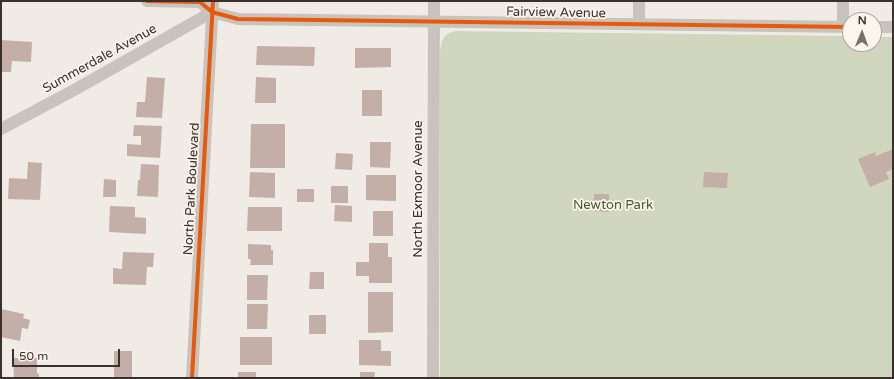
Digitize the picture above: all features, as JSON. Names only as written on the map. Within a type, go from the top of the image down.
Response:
[{"type":"street","name":"Fairview Avenue","points":[[147,1],[200,2],[238,19],[842,27]]},
{"type":"street","name":"North Exmoor Avenue","points":[[433,378],[434,1]]},
{"type":"street","points":[[639,1],[639,24]]},
{"type":"street","points":[[843,1],[845,12]]},
{"type":"street","name":"Summerdale Avenue","points":[[1,129],[76,89],[213,7]]},
{"type":"street","name":"North Park Boulevard","points":[[192,378],[213,7]]},
{"type":"street","points":[[882,27],[893,27]]},
{"type":"green space","name":"Newton Park","points":[[456,31],[842,36],[842,52],[882,52],[882,37],[893,37],[893,378],[440,378],[440,51],[442,41],[449,33]]},
{"type":"building","points":[[1,40],[32,42],[31,62],[12,61],[11,72],[1,72]]},
{"type":"building","points":[[257,46],[315,47],[314,66],[256,65]]},
{"type":"building","points":[[355,48],[391,48],[391,67],[355,68]]},
{"type":"building","points":[[147,77],[165,78],[162,118],[136,117],[137,102],[145,102]]},
{"type":"building","points":[[256,77],[276,78],[276,103],[255,103]]},
{"type":"building","points":[[362,90],[382,90],[382,116],[362,116]]},
{"type":"building","points":[[251,124],[285,124],[285,168],[250,168]]},
{"type":"building","points":[[134,125],[162,126],[160,158],[127,156],[127,144],[141,145],[141,136],[133,136]]},
{"type":"building","points":[[370,142],[391,142],[390,168],[370,167]]},
{"type":"building","points":[[893,149],[893,169],[886,172],[889,179],[870,187],[858,159],[875,152],[876,156]]},
{"type":"building","points":[[336,153],[353,154],[352,170],[335,169]]},
{"type":"building","points":[[28,162],[42,163],[40,200],[8,199],[9,178],[27,179]]},
{"type":"building","points":[[141,164],[159,165],[158,197],[137,196]]},
{"type":"building","points":[[250,172],[275,173],[275,198],[249,197]]},
{"type":"building","points":[[704,172],[728,173],[727,188],[703,187]]},
{"type":"building","points":[[366,175],[396,175],[396,201],[366,200]]},
{"type":"building","points":[[104,179],[116,180],[116,197],[103,197]]},
{"type":"building","points":[[331,186],[348,186],[348,203],[331,203]]},
{"type":"building","points":[[297,189],[314,189],[314,202],[297,202]]},
{"type":"building","points":[[594,194],[609,194],[609,212],[593,211]]},
{"type":"building","points":[[335,205],[352,206],[352,222],[334,221]]},
{"type":"building","points":[[110,206],[135,207],[135,217],[146,218],[146,234],[109,232]]},
{"type":"building","points":[[248,207],[282,207],[282,231],[247,231]]},
{"type":"building","points":[[373,211],[393,211],[393,236],[373,236]]},
{"type":"building","points":[[369,243],[388,243],[388,257],[392,257],[392,283],[369,283],[369,276],[356,276],[356,262],[369,262]]},
{"type":"building","points":[[248,244],[271,245],[271,250],[273,250],[273,265],[250,265],[251,259],[248,259]]},
{"type":"building","points":[[123,252],[154,253],[153,267],[147,267],[146,285],[113,284],[113,268],[122,269]]},
{"type":"building","points":[[310,272],[324,272],[324,289],[309,289]]},
{"type":"building","points":[[247,275],[268,275],[267,300],[247,300]]},
{"type":"building","points":[[368,292],[393,292],[393,332],[368,333]]},
{"type":"building","points":[[247,304],[268,304],[267,329],[247,329]]},
{"type":"building","points":[[1,309],[24,314],[23,318],[30,320],[28,329],[22,328],[20,341],[1,337]]},
{"type":"building","points":[[309,315],[326,315],[326,334],[309,334]]},
{"type":"building","points":[[240,337],[272,337],[272,365],[240,365]]},
{"type":"building","points":[[359,340],[381,340],[381,351],[391,351],[391,366],[359,365]]},
{"type":"building","points":[[114,351],[132,351],[132,378],[114,378]]},
{"type":"building","points":[[13,358],[37,358],[37,373],[39,374],[39,378],[14,378]]},
{"type":"building","points":[[238,372],[256,372],[256,378],[238,378]]},
{"type":"building","points":[[360,372],[375,372],[374,378],[360,378]]},
{"type":"cycle path","points":[[147,1],[200,2],[212,12],[238,19],[842,27]]},
{"type":"cycle path","points":[[192,378],[213,1]]}]
